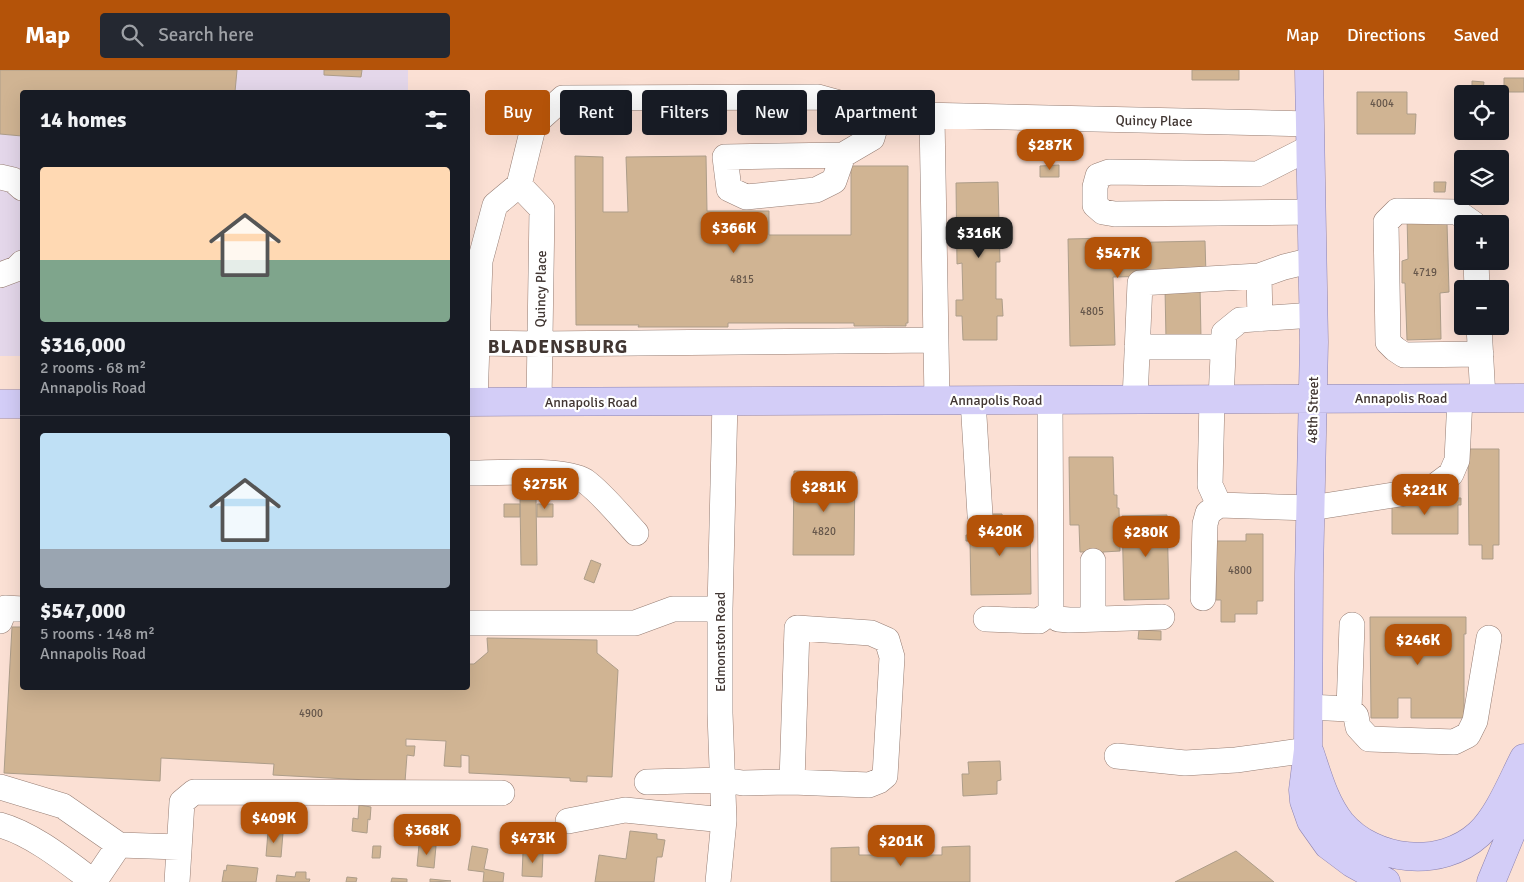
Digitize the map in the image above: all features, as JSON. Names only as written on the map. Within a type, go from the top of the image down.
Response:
[{"type":"main road","name":"48th Street","points":[[1308,750],[1314,316],[1309,70]]},
{"type":"main road","name":"Annapolis Road","points":[[471,402],[1524,398]]},
{"type":"main road","points":[[0,404],[20,404]]},
{"type":"main road","points":[[1308,750],[1331,809],[1352,834],[1382,850],[1421,857],[1439,855],[1454,850],[1469,843],[1481,832],[1492,817],[1524,758]]},
{"type":"main road","points":[[1308,750],[1303,790],[1306,810],[1311,821],[1319,834],[1339,855],[1386,882]]},
{"type":"main road","points":[[1491,882],[1524,802]]},
{"type":"street","name":"Quincy Place","points":[[539,402],[542,208],[519,185],[534,124],[563,98],[817,97]]},
{"type":"street","name":"Quincy Place","points":[[935,117],[1310,135]]},
{"type":"street","points":[[843,155],[872,138],[873,135]]},
{"type":"street","points":[[932,135],[937,400]]},
{"type":"street","points":[[1310,135],[1258,174],[1109,172],[1098,176],[1094,187],[1096,205],[1102,212],[1115,214],[1312,212]]},
{"type":"street","points":[[0,177],[12,180],[20,186]]},
{"type":"street","points":[[471,402],[477,343],[480,261],[494,205],[519,185]]},
{"type":"street","points":[[1461,215],[1457,212],[1397,211],[1386,222],[1388,342],[1394,349],[1404,355],[1481,354]]},
{"type":"street","points":[[1135,400],[1140,283],[1260,276],[1284,267],[1313,260]]},
{"type":"street","points":[[0,275],[20,266]]},
{"type":"street","points":[[1260,276],[1260,319]]},
{"type":"street","points":[[1219,505],[1210,485],[1216,400],[1224,332],[1240,320],[1314,316]]},
{"type":"street","points":[[1203,598],[1206,524],[1208,513],[1219,505],[1311,508],[1431,489],[1452,474],[1472,398],[1481,354],[1480,335]]},
{"type":"street","points":[[477,343],[936,340]]},
{"type":"street","points":[[1137,347],[1223,347]]},
{"type":"street","points":[[973,400],[980,515]]},
{"type":"street","points":[[1050,400],[1051,612],[1058,619],[1162,617]]},
{"type":"street","name":"Edmonston Road","points":[[718,882],[724,820],[720,714],[720,609],[725,401]]},
{"type":"street","points":[[470,473],[555,473],[575,476],[584,480],[593,488],[636,533]]},
{"type":"street","points":[[1093,561],[1093,619]]},
{"type":"street","points":[[0,621],[4,608],[20,609]]},
{"type":"street","points":[[470,623],[636,623],[673,609],[720,609]]},
{"type":"street","points":[[986,619],[1039,620],[1051,612]]},
{"type":"street","points":[[1349,709],[1352,625]]},
{"type":"street","points":[[647,782],[723,780],[743,783],[792,782],[870,785],[879,781],[885,776],[892,657],[887,640],[871,633],[796,628],[792,782]]},
{"type":"street","points":[[1308,707],[1349,709],[1356,716],[1358,727],[1369,739],[1454,742],[1468,735],[1475,721],[1489,638]]},
{"type":"street","points":[[1117,756],[1185,762],[1236,760],[1308,750]]},
{"type":"street","points":[[0,787],[63,806],[119,845],[179,847]]},
{"type":"street","points":[[177,882],[182,802],[194,792],[502,793]]},
{"type":"street","points":[[568,821],[625,810],[724,820]]},
{"type":"street","points":[[0,825],[33,840],[94,882],[119,845]]},
{"type":"shaded area","points":[[0,70],[408,70],[408,90],[20,90],[20,356],[0,356]]},
{"type":"building","points":[[0,70],[237,70],[235,90],[20,90],[20,136],[0,134]]},
{"type":"building","points":[[324,70],[362,70],[361,77],[324,75]]},
{"type":"building","points":[[1192,70],[1239,70],[1239,80],[1192,80]]},
{"type":"building","points":[[1504,78],[1524,78],[1524,92],[1509,92],[1509,85],[1504,85]]},
{"type":"building","points":[[1472,81],[1484,82],[1484,85],[1472,85]]},
{"type":"building","points":[[1357,92],[1407,92],[1407,114],[1416,114],[1415,134],[1357,134]]},
{"type":"building","points":[[575,156],[603,157],[603,212],[628,212],[626,157],[706,156],[707,211],[769,211],[769,235],[851,235],[851,166],[908,166],[908,323],[906,323],[906,326],[854,326],[854,323],[728,323],[728,327],[576,325]]},
{"type":"building","points":[[1059,165],[1059,177],[1040,177],[1040,166]]},
{"type":"building","points":[[998,182],[1000,262],[996,262],[996,299],[1002,299],[1003,316],[997,316],[997,340],[963,340],[962,316],[956,316],[956,300],[963,300],[962,263],[957,264],[956,183]]},
{"type":"building","points":[[1434,182],[1446,182],[1445,192],[1434,192]]},
{"type":"building","points":[[1407,216],[1447,223],[1449,292],[1440,293],[1441,339],[1407,340],[1405,283],[1402,283],[1402,261],[1408,259]]},
{"type":"building","points":[[1112,238],[1112,243],[1205,241],[1206,275],[1113,277],[1115,345],[1070,346],[1068,239]]},
{"type":"building","points":[[1200,287],[1201,338],[1166,339],[1165,288]]},
{"type":"building","points":[[1468,449],[1499,449],[1499,545],[1493,545],[1493,559],[1482,559],[1482,545],[1469,545]]},
{"type":"building","points":[[1069,457],[1113,457],[1114,495],[1117,495],[1117,508],[1119,508],[1120,551],[1103,552],[1103,558],[1096,552],[1080,552],[1079,525],[1070,525]]},
{"type":"building","points":[[794,471],[855,472],[854,555],[793,555]]},
{"type":"building","points":[[520,498],[536,498],[537,565],[521,565]]},
{"type":"building","points":[[1392,498],[1461,498],[1461,505],[1458,505],[1458,534],[1392,534]]},
{"type":"building","points":[[504,504],[520,504],[520,517],[504,517]]},
{"type":"building","points":[[537,504],[553,504],[553,517],[537,517]]},
{"type":"building","points":[[991,514],[1002,514],[1003,522],[1030,521],[1031,594],[971,595],[970,541],[966,541],[966,535],[969,535],[969,523],[987,522],[987,519],[992,519]]},
{"type":"building","points":[[1167,515],[1169,599],[1124,600],[1122,516]]},
{"type":"building","points":[[1246,534],[1263,534],[1263,601],[1257,601],[1257,614],[1235,614],[1235,622],[1221,622],[1221,600],[1216,600],[1216,541],[1246,541]]},
{"type":"building","points":[[591,560],[601,564],[594,583],[584,579]]},
{"type":"building","points":[[1370,617],[1466,617],[1466,634],[1464,634],[1464,718],[1411,718],[1411,698],[1398,698],[1398,718],[1371,718]]},
{"type":"building","points":[[12,627],[20,627],[20,690],[470,690],[470,664],[474,664],[488,652],[487,638],[597,640],[597,653],[618,670],[612,777],[587,776],[587,782],[570,781],[570,778],[469,773],[469,756],[461,755],[461,767],[444,766],[446,741],[406,739],[406,746],[415,746],[414,756],[407,755],[405,782],[273,775],[274,764],[161,758],[160,781],[4,773]]},
{"type":"building","points":[[1139,630],[1161,631],[1161,640],[1138,639]]},
{"type":"building","points":[[1000,761],[1001,780],[997,781],[997,794],[963,796],[962,774],[969,774],[968,762]]},
{"type":"building","points":[[359,805],[371,807],[367,833],[352,831],[353,818],[358,819]]},
{"type":"building","points":[[630,831],[657,834],[657,839],[665,840],[662,857],[657,857],[654,882],[595,882],[599,855],[626,859]]},
{"type":"building","points":[[268,832],[283,833],[281,857],[266,856]]},
{"type":"building","points":[[419,845],[436,846],[434,868],[417,866]]},
{"type":"building","points":[[373,846],[381,846],[380,858],[372,858]]},
{"type":"building","points":[[472,846],[488,849],[484,869],[504,873],[503,882],[483,882],[484,872],[468,870]]},
{"type":"building","points":[[970,846],[970,882],[831,882],[831,848],[859,847],[859,855],[942,855],[942,847]]},
{"type":"building","points":[[1236,851],[1274,882],[1175,882]]},
{"type":"building","points":[[523,852],[543,853],[542,877],[522,876]]},
{"type":"building","points":[[227,865],[258,868],[256,882],[222,882]]},
{"type":"building","points":[[296,872],[306,872],[306,879],[310,879],[309,882],[276,882],[277,875],[295,877]]},
{"type":"building","points":[[347,877],[357,878],[356,882],[346,882]]},
{"type":"building","points":[[392,878],[407,879],[407,882],[391,882]]},
{"type":"building","points":[[430,879],[451,881],[430,882]]},
{"type":"district","name":"BLADENSBURG","points":[[558,347]]}]
